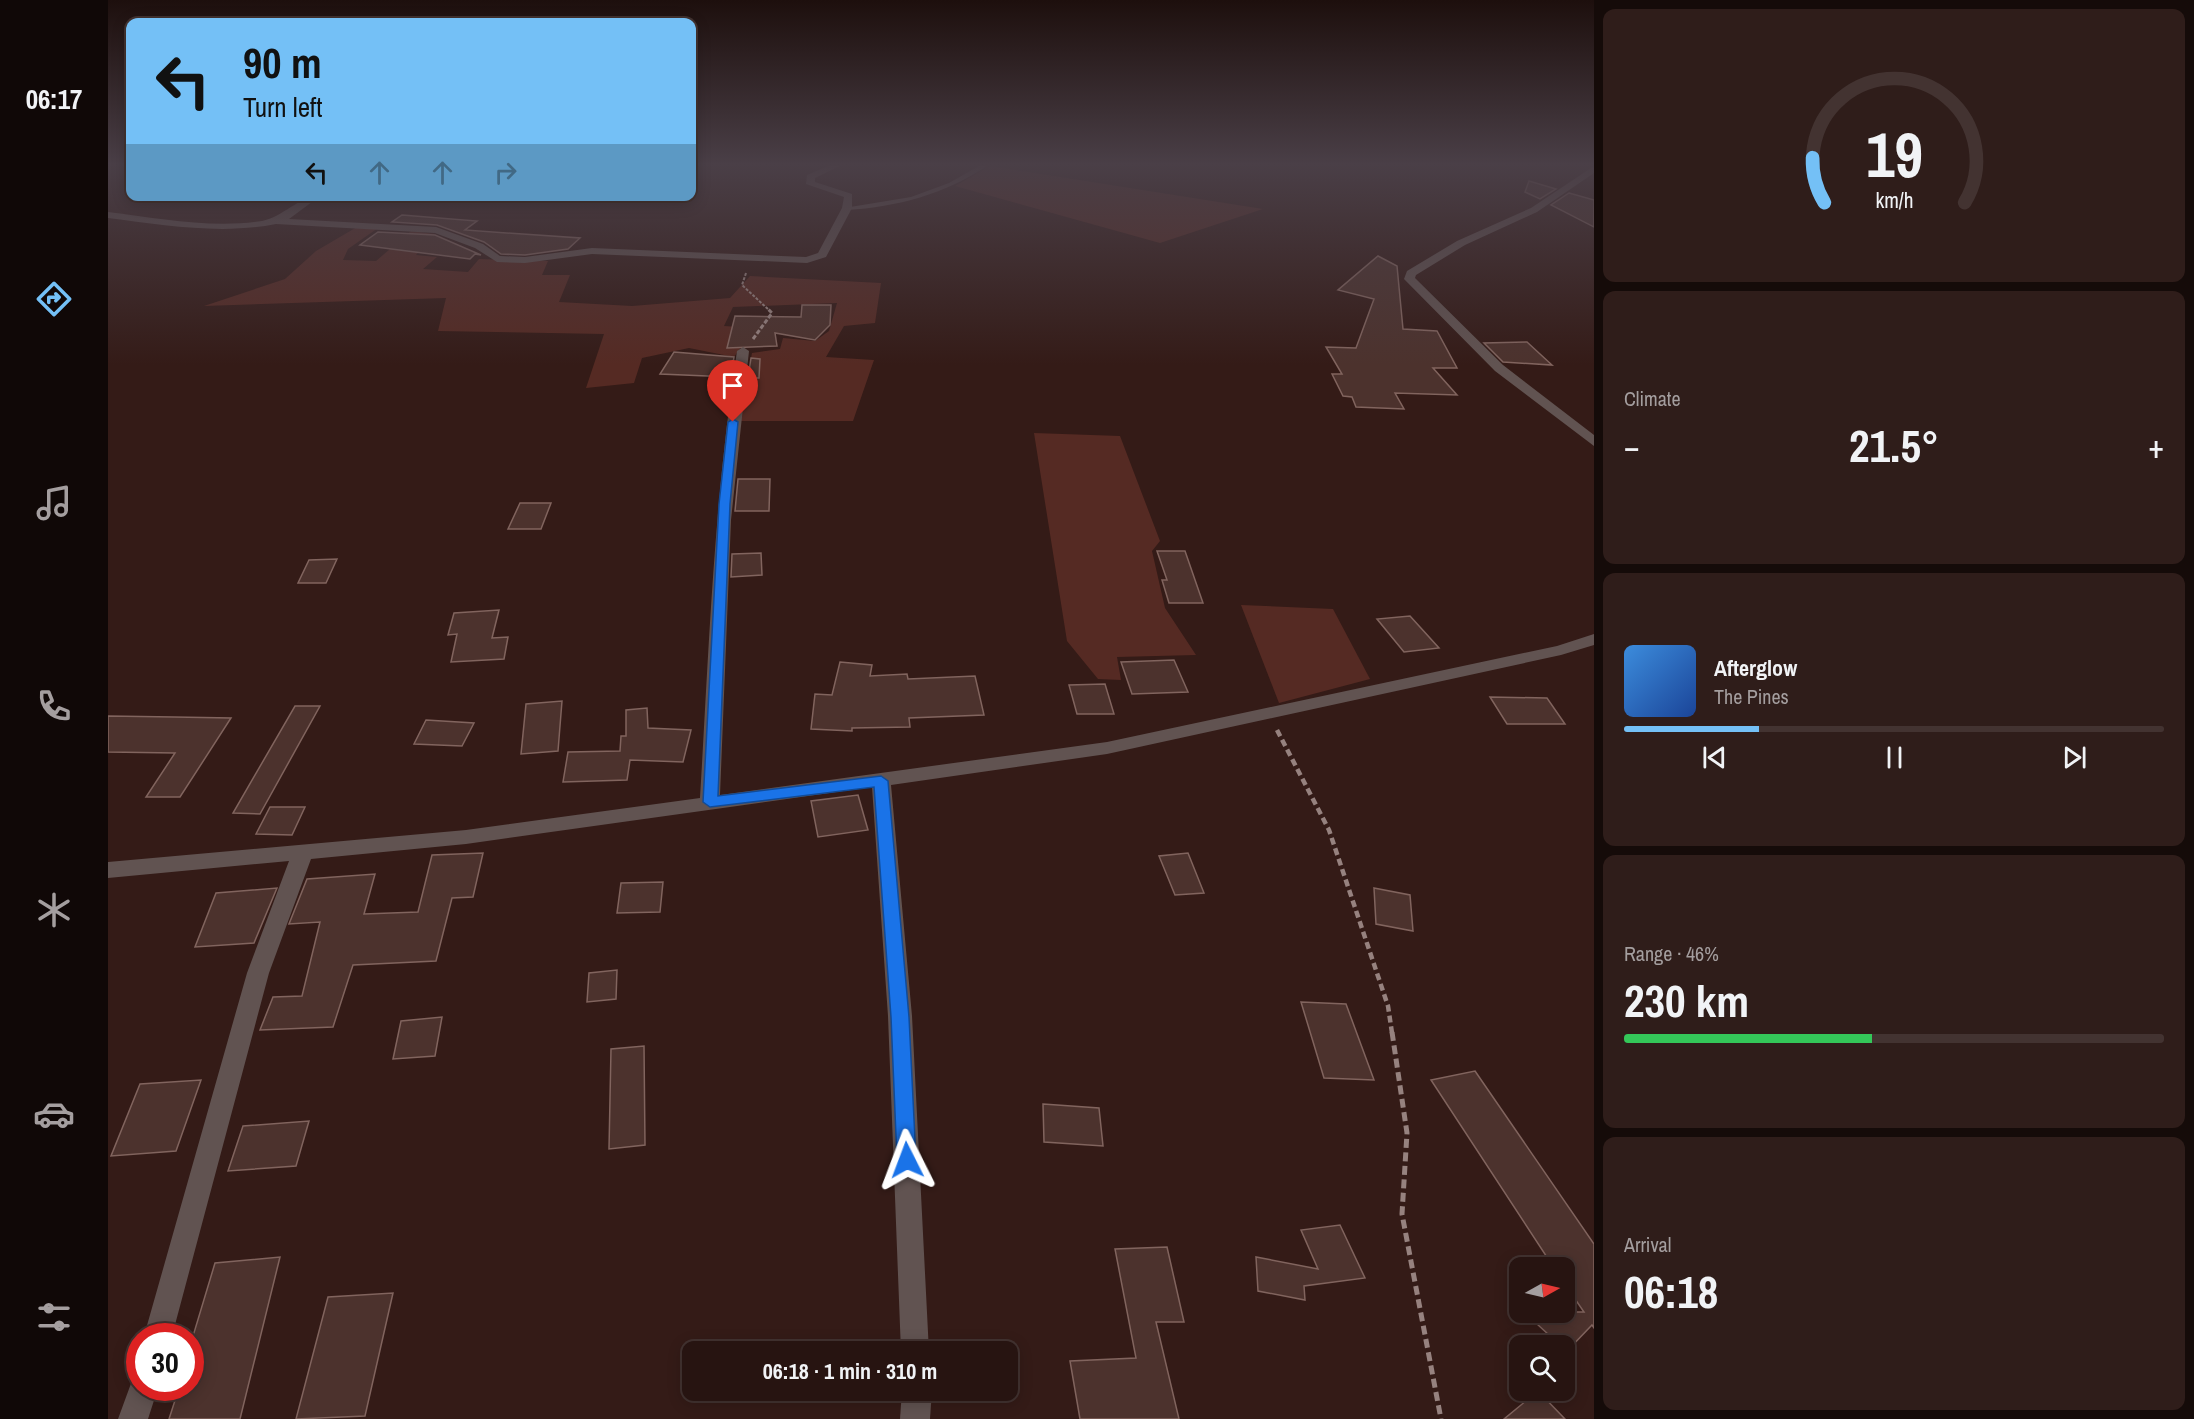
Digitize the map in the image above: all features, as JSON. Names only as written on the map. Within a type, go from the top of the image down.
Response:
[{"type":"street","points":[[439,232],[479,246],[497,259],[525,260],[592,251],[807,260],[822,255],[834,232]]},
{"type":"street","points":[[1485,232],[1461,243],[1411,273],[1409,279],[1499,368],[1594,441]]},
{"type":"street","points":[[710,802],[725,504],[735,402],[744,351]]},
{"type":"street","points":[[108,870],[466,837],[1107,748],[1549,652],[1594,639]]},
{"type":"street","points":[[881,781],[900,1017],[915,1341]]},
{"type":"street","points":[[162,1323],[258,973],[303,852]]},
{"type":"street","points":[[133,1419],[139,1401]]},
{"type":"street","points":[[915,1419],[916,1401]]},
{"type":"path","points":[[744,351],[772,313],[742,285],[751,258]]},
{"type":"path","points":[[1268,714],[1329,831],[1388,1006],[1407,1133],[1402,1214],[1441,1419]]},
{"type":"shaded area","points":[[348,232],[372,232],[348,249],[343,260],[376,261],[410,232],[435,234],[416,255],[437,257],[423,269],[468,272],[479,259],[548,261],[542,275],[570,275],[559,302],[632,306],[730,298],[750,276],[881,283],[875,323],[844,326],[826,357],[874,360],[853,421],[739,421],[752,353],[780,349],[783,338],[815,341],[829,331],[837,303],[733,307],[724,326],[754,328],[734,357],[689,348],[642,358],[634,383],[586,388],[604,334],[438,331],[446,298],[204,306],[285,279],[316,251]]},
{"type":"shaded area","points":[[1121,232],[1193,232],[1160,243]]},
{"type":"shaded area","points":[[1034,433],[1120,436],[1160,541],[1152,551],[1165,608],[1196,655],[1117,657],[1121,680],[1098,679],[1067,641]]},
{"type":"shaded area","points":[[1241,605],[1333,609],[1370,679],[1279,703]]},
{"type":"building","points":[[378,232],[435,235],[481,255],[475,254],[470,259],[360,245]]},
{"type":"building","points":[[457,232],[497,232],[580,238],[568,249],[525,255],[501,254],[484,242]]},
{"type":"building","points":[[1378,256],[1397,266],[1403,329],[1437,331],[1457,368],[1433,368],[1457,395],[1395,393],[1404,409],[1356,407],[1352,397],[1343,396],[1332,374],[1342,374],[1326,347],[1356,348],[1374,299],[1338,290]]},
{"type":"building","points":[[802,305],[831,305],[830,325],[815,340],[775,333],[777,346],[727,348],[735,316],[801,317]]},
{"type":"building","points":[[1527,342],[1552,365],[1503,362],[1484,343]]},
{"type":"building","points":[[674,352],[734,357],[731,377],[660,374]]},
{"type":"building","points":[[751,358],[760,359],[759,378],[748,378]]},
{"type":"building","points":[[738,479],[770,479],[769,511],[735,511]]},
{"type":"building","points":[[520,503],[551,503],[541,529],[508,529]]},
{"type":"building","points":[[1157,551],[1185,551],[1203,603],[1169,603],[1162,580],[1167,580]]},
{"type":"building","points":[[761,553],[762,575],[731,577],[732,554]]},
{"type":"building","points":[[337,559],[326,583],[298,583],[309,560]]},
{"type":"building","points":[[499,610],[492,638],[508,637],[504,659],[451,662],[457,634],[448,635],[454,613]]},
{"type":"building","points":[[1410,616],[1439,648],[1404,652],[1377,619]]},
{"type":"building","points":[[1174,660],[1188,692],[1132,694],[1121,662]]},
{"type":"building","points":[[840,662],[872,665],[870,676],[907,674],[908,679],[975,676],[984,715],[909,718],[910,727],[852,728],[852,731],[811,729],[815,694],[832,695]]},
{"type":"building","points":[[1105,684],[1114,714],[1077,714],[1069,685]]},
{"type":"building","points":[[1490,697],[1547,698],[1565,724],[1507,724]]},
{"type":"building","points":[[562,701],[558,751],[521,754],[526,704]]},
{"type":"building","points":[[295,706],[320,706],[260,814],[233,813]]},
{"type":"building","points":[[647,708],[648,728],[691,730],[683,762],[630,760],[627,780],[563,782],[568,752],[620,751],[621,736],[626,736],[626,710]]},
{"type":"building","points":[[108,716],[231,718],[180,797],[146,797],[175,753],[108,752]]},
{"type":"building","points":[[426,720],[474,723],[462,746],[414,744]]},
{"type":"building","points":[[858,795],[868,830],[818,837],[811,801]]},
{"type":"building","points":[[270,807],[305,807],[292,835],[256,834]]},
{"type":"building","points":[[483,853],[473,897],[452,898],[436,961],[353,965],[333,1027],[260,1030],[273,997],[302,996],[320,922],[289,924],[307,879],[375,874],[364,914],[418,912],[432,855]]},
{"type":"building","points":[[1188,853],[1204,893],[1175,895],[1159,856]]},
{"type":"building","points":[[663,882],[660,912],[617,913],[621,883]]},
{"type":"building","points":[[277,888],[254,943],[195,947],[216,893]]},
{"type":"building","points":[[1374,888],[1410,895],[1413,931],[1376,924]]},
{"type":"building","points":[[617,970],[616,999],[587,1002],[589,973]]},
{"type":"building","points":[[1301,1002],[1346,1004],[1374,1080],[1324,1078]]},
{"type":"building","points":[[442,1017],[435,1056],[393,1059],[401,1021]]},
{"type":"building","points":[[644,1046],[645,1145],[609,1149],[611,1049]]},
{"type":"building","points":[[1475,1071],[1594,1244],[1594,1328],[1592,1325],[1575,1343],[1575,1335],[1549,1335],[1536,1323],[1575,1323],[1575,1312],[1584,1312],[1575,1299],[1575,1257],[1547,1257],[1431,1080]]},
{"type":"building","points":[[201,1080],[176,1151],[111,1156],[140,1084]]},
{"type":"building","points":[[1043,1104],[1099,1108],[1103,1146],[1044,1142]]},
{"type":"building","points":[[309,1121],[296,1166],[228,1171],[243,1126]]},
{"type":"building","points":[[1340,1225],[1365,1278],[1304,1286],[1305,1300],[1258,1291],[1256,1257],[1318,1269],[1301,1230]]},
{"type":"building","points":[[1167,1247],[1184,1322],[1156,1322],[1179,1419],[1080,1419],[1070,1361],[1136,1358],[1115,1249]]},
{"type":"building","points":[[280,1257],[240,1419],[169,1419],[175,1401],[204,1401],[204,1323],[197,1323],[215,1263]]},
{"type":"building","points":[[393,1293],[365,1416],[296,1419],[328,1297]]},
{"type":"building","points":[[1526,1401],[1548,1401],[1565,1419],[1504,1419]]},
{"type":"route","points":[[733,422],[725,504],[710,802],[881,781],[900,1017],[907,1160]]}]
